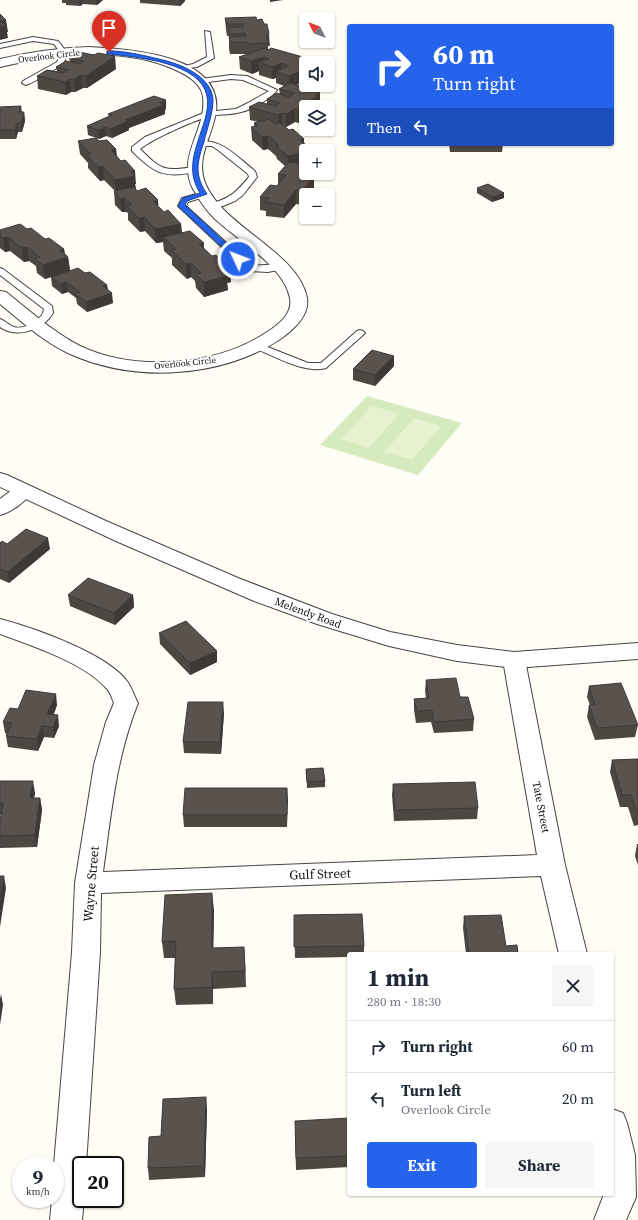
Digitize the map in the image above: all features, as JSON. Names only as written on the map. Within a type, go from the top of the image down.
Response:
[{"type":"street","name":"Overlook Circle","points":[[0,63],[34,56],[64,53],[122,53],[155,59],[182,68],[202,81]]},
{"type":"street","points":[[194,169],[209,114],[210,95],[202,81]]},
{"type":"street","name":"Overlook Circle","points":[[0,296],[58,340],[85,354],[102,360],[141,366],[163,367],[203,362],[241,353],[257,346],[283,329],[297,311],[299,301],[298,292],[287,274],[280,267],[219,214],[198,184],[194,169]]},
{"type":"street","name":"Melendy Road","points":[[0,479],[121,536],[278,603],[322,620],[368,634],[418,647],[496,659],[514,660],[638,651]]},
{"type":"street","points":[[0,510],[23,491]]},
{"type":"street","name":"Wayne Street","points":[[0,626],[84,661],[118,686],[126,703],[118,722],[106,765],[88,883],[86,952],[66,1220]]},
{"type":"street","name":"Tate Street","points":[[514,660],[552,865],[573,952]]},
{"type":"street","name":"Gulf Street","points":[[88,883],[552,865]]},
{"type":"street","points":[[610,1220],[620,1197],[620,1155],[614,1131]]},
{"type":"lane","points":[[182,68],[195,66],[211,58],[207,32]]},
{"type":"lane","points":[[0,46],[33,40],[50,40],[56,42],[64,53],[64,58],[60,63],[26,83]]},
{"type":"lane","points":[[194,169],[167,173],[157,171],[135,150],[148,139],[209,114],[237,111],[251,105],[271,93],[273,90],[244,78],[202,81]]},
{"type":"lane","points":[[200,144],[214,144],[221,148],[252,173],[253,177],[238,196],[228,202],[185,200],[182,206],[250,269],[268,270],[280,267]]},
{"type":"lane","points":[[0,272],[49,308],[50,311],[46,318],[36,324],[17,330],[8,328],[0,322]]},
{"type":"lane","points":[[257,346],[307,366],[323,366],[360,333]]},
{"type":"green space","points":[[367,396],[462,423],[418,475],[320,445]]},
{"type":"green space","points":[[372,406],[399,414],[369,448],[341,439]]},
{"type":"green space","points":[[414,418],[441,426],[412,460],[384,452]]},
{"type":"building","points":[[0,14],[6,20],[0,21]]},
{"type":"building","points":[[256,17],[257,20],[262,19],[264,24],[267,24],[269,34],[266,34],[268,43],[248,44],[247,42],[230,42],[229,37],[246,36],[245,33],[230,34],[229,27],[243,27],[243,24],[227,24],[225,18]]},
{"type":"building","points":[[0,21],[6,26],[0,27]]},
{"type":"building","points":[[264,48],[268,50],[271,48],[299,56],[299,72],[289,76],[276,71],[289,66],[282,63],[272,67],[259,62],[269,59],[264,57],[251,61],[239,57]]},
{"type":"building","points":[[79,52],[94,55],[98,53],[115,56],[86,76],[81,75],[74,80],[70,79],[65,82],[37,76],[47,70],[63,73],[69,70],[56,67],[66,61],[79,64],[84,61],[69,58]]},
{"type":"building","points":[[290,83],[299,86],[299,92],[320,92],[315,95],[318,96],[310,100],[299,100],[299,109],[295,109],[286,114],[282,113],[278,115],[249,107],[259,102],[275,106],[280,103],[267,99],[277,93],[289,97],[295,93],[279,89]]},
{"type":"building","points":[[154,96],[166,100],[159,103],[164,105],[125,120],[128,121],[111,129],[105,127],[98,130],[87,126],[112,115],[108,114]]},
{"type":"building","points":[[21,106],[19,112],[24,112],[21,123],[17,123],[15,130],[0,130],[0,107]]},
{"type":"building","points":[[270,119],[275,124],[280,123],[289,130],[293,129],[304,139],[300,140],[305,144],[299,144],[299,154],[288,156],[276,146],[279,145],[268,136],[262,137],[251,127],[258,126],[254,123]]},
{"type":"building","points":[[96,138],[99,141],[107,140],[116,149],[111,150],[121,161],[125,160],[135,171],[131,171],[135,176],[115,180],[103,166],[98,167],[87,155],[91,154],[78,141]]},
{"type":"building","points":[[289,162],[299,163],[299,180],[311,180],[304,188],[299,188],[299,190],[296,190],[284,205],[266,202],[269,198],[260,197],[270,185],[277,186],[286,175],[278,174]]},
{"type":"building","points":[[488,184],[504,193],[493,197],[477,188]]},
{"type":"building","points":[[134,187],[137,191],[146,188],[158,200],[153,201],[164,212],[168,210],[181,224],[155,229],[144,217],[139,218],[127,206],[132,205],[125,198],[120,199],[114,191]]},
{"type":"building","points":[[20,224],[27,229],[31,228],[45,239],[49,238],[64,249],[60,250],[68,257],[43,265],[35,259],[40,257],[27,247],[22,248],[8,237],[3,238],[0,236],[0,230]]},
{"type":"building","points":[[190,231],[204,243],[199,244],[212,256],[216,255],[230,268],[221,270],[227,276],[204,282],[195,274],[201,273],[191,263],[186,264],[171,250],[176,249],[163,237]]},
{"type":"building","points":[[78,268],[85,273],[90,272],[107,285],[103,286],[112,293],[86,302],[75,294],[80,292],[66,282],[61,284],[51,277]]},
{"type":"building","points":[[372,350],[394,356],[375,375],[353,369]]},
{"type":"building","points":[[26,529],[48,538],[8,572],[0,569],[0,543],[2,541],[7,544]]},
{"type":"building","points":[[88,578],[133,595],[114,613],[68,595]]},
{"type":"building","points":[[186,621],[217,651],[190,663],[159,633]]},
{"type":"building","points":[[456,678],[460,697],[468,697],[474,719],[434,722],[432,710],[417,711],[414,699],[429,698],[426,680]]},
{"type":"building","points":[[621,683],[638,725],[597,728],[589,705],[595,705],[589,686]]},
{"type":"building","points":[[26,690],[56,694],[47,714],[58,715],[53,727],[42,726],[37,739],[6,736],[12,723],[3,722],[10,708],[18,709]]},
{"type":"building","points":[[188,702],[223,702],[220,742],[183,742]]},
{"type":"building","points":[[638,759],[637,814],[631,795],[622,795],[612,760]]},
{"type":"building","points":[[323,768],[325,781],[307,782],[306,769]]},
{"type":"building","points":[[0,781],[33,781],[30,798],[40,798],[35,835],[0,836],[0,821],[3,803],[0,803]]},
{"type":"building","points":[[475,782],[478,808],[395,810],[393,784]]},
{"type":"building","points":[[185,788],[287,788],[287,815],[183,815]]},
{"type":"building","points":[[0,876],[4,876],[0,900]]},
{"type":"building","points":[[212,893],[212,948],[244,947],[245,971],[212,972],[212,987],[174,989],[176,941],[162,942],[165,895]]},
{"type":"building","points":[[362,914],[364,946],[294,947],[294,915]]},
{"type":"building","points":[[501,915],[506,946],[517,945],[518,952],[469,952],[464,916]]},
{"type":"building","points":[[206,1097],[204,1166],[148,1168],[149,1137],[161,1136],[163,1099]]},
{"type":"building","points":[[347,1118],[347,1156],[296,1158],[295,1121]]},
{"type":"route","points":[[109,52],[161,60],[191,72],[204,83],[210,95],[209,114],[194,169],[195,177],[204,194],[185,200],[182,206],[238,259]]}]
